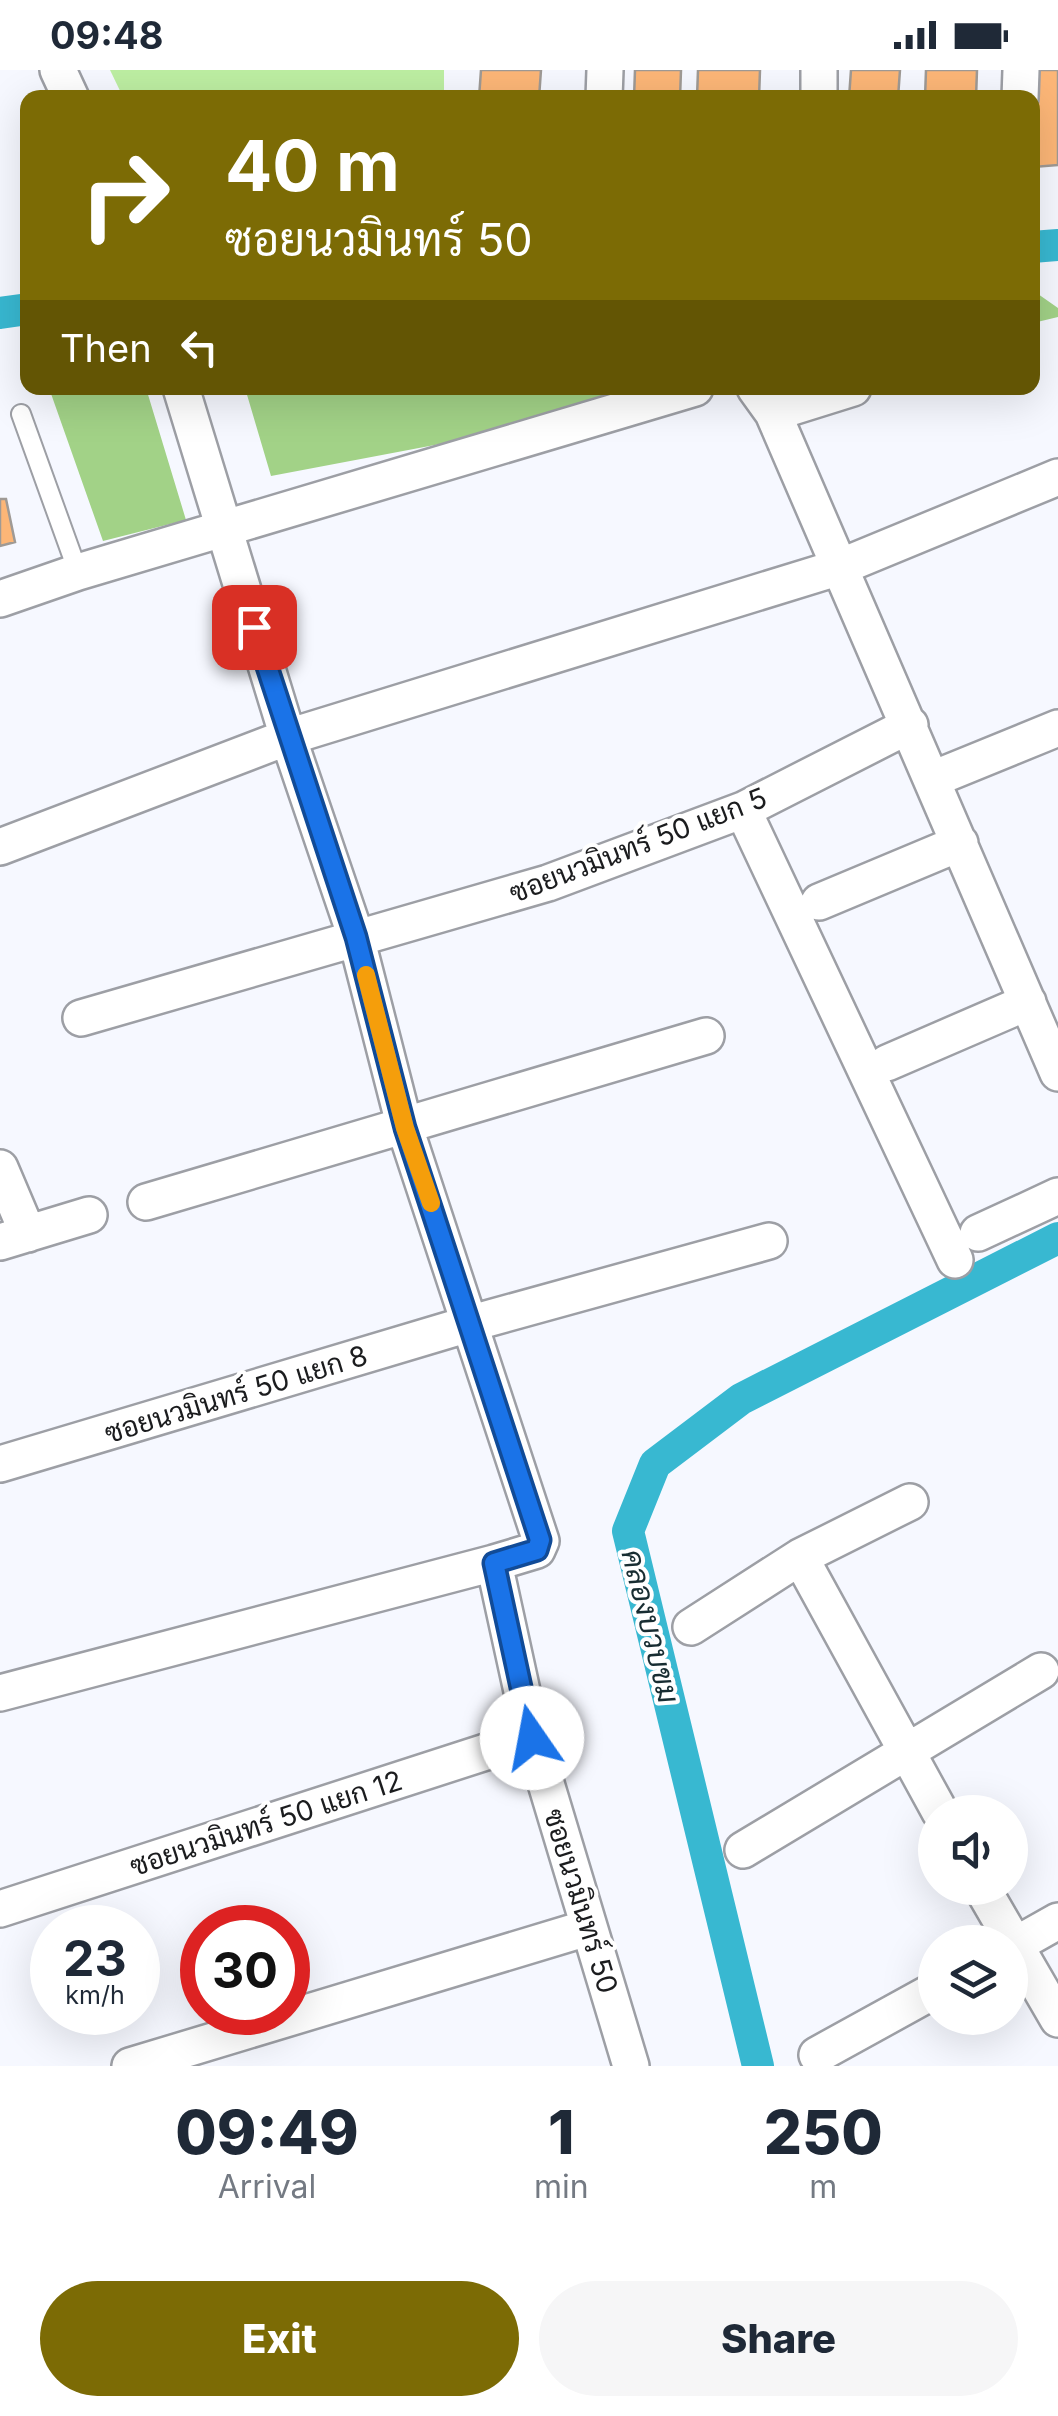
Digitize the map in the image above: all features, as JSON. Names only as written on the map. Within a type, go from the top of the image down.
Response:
[{"type":"street","points":[[0,1693],[494,1563],[537,1550],[540,1540],[405,1128],[356,937],[288,738],[183,395]]},
{"type":"street","points":[[0,599],[78,572],[672,395]]},
{"type":"street","points":[[801,395],[764,400],[910,725],[1058,1073]]},
{"type":"street","points":[[0,848],[288,738],[840,567],[1058,477]]},
{"type":"street","name":"ซอยนวมินทร์ 50 แยก 5","points":[[81,1018],[548,883],[743,810],[910,725]]},
{"type":"street","points":[[933,779],[1058,728]]},
{"type":"street","points":[[743,810],[955,1260]]},
{"type":"street","points":[[819,902],[960,843]]},
{"type":"street","points":[[888,1063],[1028,1002]]},
{"type":"street","points":[[146,1202],[706,1036]]},
{"type":"street","points":[[0,1168],[14,1238],[89,1215]]},
{"type":"street","points":[[978,1233],[1058,1196]]},
{"type":"street","name":"ซอยนวมินทร์ 50 แยก 8","points":[[0,1464],[472,1324],[769,1241]]},
{"type":"street","points":[[692,1627],[800,1557],[910,1502]]},
{"type":"street","points":[[800,1557],[930,1795]]},
{"type":"street","name":"ซอยนวมินทร์ 50","points":[[494,1563],[532,1738],[632,2066]]},
{"type":"street","points":[[744,1850],[1040,1670]]},
{"type":"street","name":"ซอยนวมินทร์ 50 แยก 12","points":[[0,1909],[532,1738]]},
{"type":"street","points":[[1028,1938],[1058,1921]]},
{"type":"street","points":[[130,2066],[587,1928]]},
{"type":"street","points":[[1028,1972],[1058,2019]]},
{"type":"street","points":[[817,2055],[918,1999]]},
{"type":"lane","points":[[21,414],[78,572]]},
{"type":"green space","points":[[110,70],[444,70],[444,90],[120,90]]},
{"type":"green space","points":[[1040,295],[1058,308],[1058,317],[1040,321]]},
{"type":"green space","points":[[51,395],[148,395],[186,520],[103,541]]},
{"type":"green space","points":[[247,395],[699,395],[271,476]]},
{"type":"building","points":[[481,70],[541,70],[540,90],[480,90]]},
{"type":"building","points":[[635,70],[681,70],[680,90],[634,90]]},
{"type":"building","points":[[698,70],[760,70],[759,90],[697,90]]},
{"type":"building","points":[[851,70],[900,70],[899,90],[850,90]]},
{"type":"building","points":[[926,70],[977,70],[976,90],[925,90]]},
{"type":"building","points":[[1038,70],[1058,70],[1058,165],[1040,166]]},
{"type":"building","points":[[0,499],[6,499],[15,542],[0,546]]},
{"type":"waterway","points":[[1040,246],[1058,245]]},
{"type":"waterway","points":[[0,313],[20,310]]},
{"type":"waterway","name":"คลองบวบขม","points":[[758,2066],[628,1531],[655,1464],[741,1399],[1058,1238]]},
{"type":"slow traffic","points":[[366,975],[405,1128],[431,1203]]},
{"type":"route","points":[[254,627],[356,937],[405,1128],[540,1540],[537,1550],[494,1563],[532,1738]]}]
